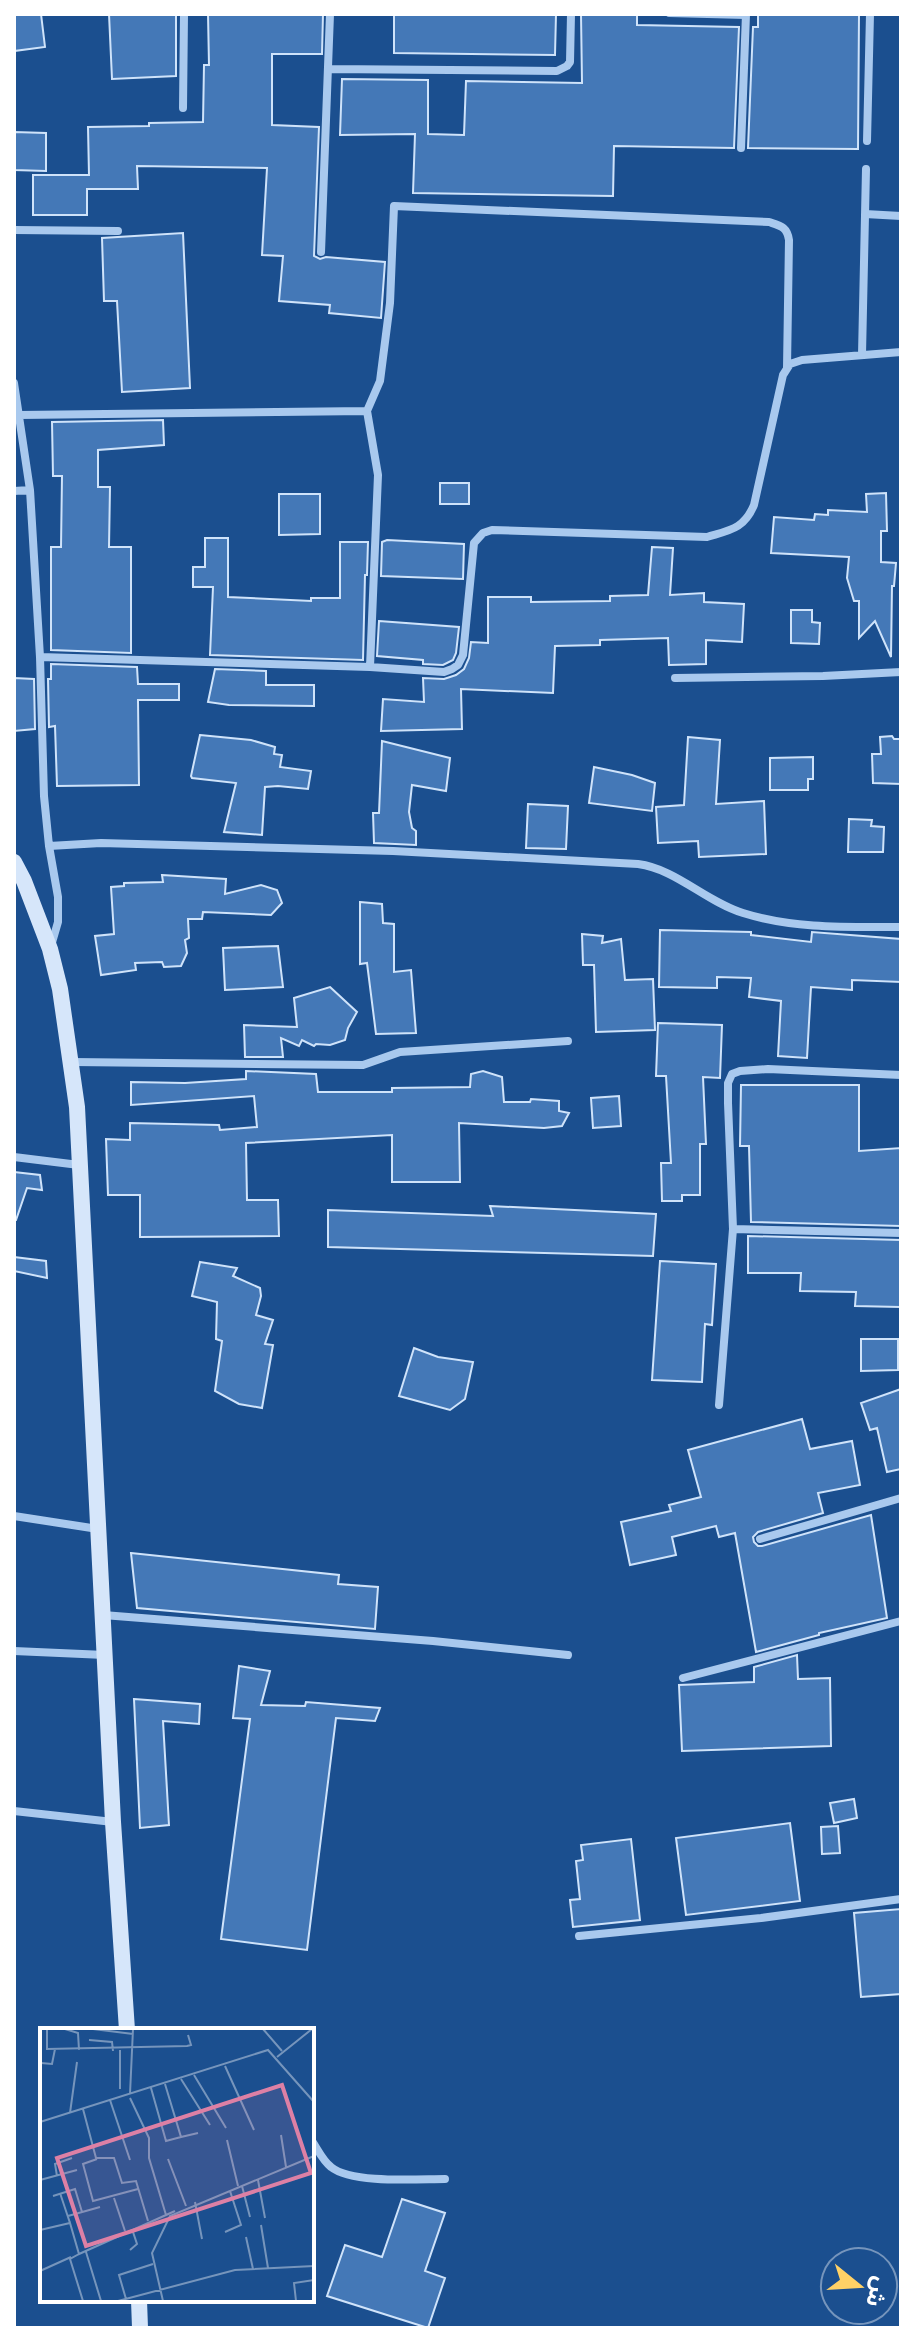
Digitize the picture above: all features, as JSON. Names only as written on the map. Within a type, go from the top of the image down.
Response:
[{"type":"main road","points":[[14,862],[50,949],[60,989],[77,1107],[113,1822],[127,2028]]},
{"type":"main road","points":[[139,2302],[140,2328]]},
{"type":"street","points":[[183,108],[184,14]]},
{"type":"street","points":[[321,252],[330,14]]},
{"type":"street","points":[[328,69],[557,71],[570,62],[571,14]]},
{"type":"street","points":[[867,141],[870,14]]},
{"type":"street","points":[[741,148],[746,15]]},
{"type":"street","points":[[862,355],[866,169]]},
{"type":"street","points":[[370,667],[378,475],[367,411],[380,381],[390,303],[394,206],[769,222],[782,226],[789,240],[787,368]]},
{"type":"street","points":[[865,214],[901,216]]},
{"type":"street","points":[[14,230],[118,231]]},
{"type":"street","points":[[40,657],[444,672],[458,665],[463,655],[474,543],[483,533],[492,530],[707,537],[738,528],[754,505],[787,368],[795,361],[901,352]]},
{"type":"street","points":[[14,383],[30,490],[42,749],[49,846],[58,897],[58,922],[50,949]]},
{"type":"street","points":[[19,415],[367,411]]},
{"type":"street","points":[[14,491],[30,490]]},
{"type":"street","points":[[675,678],[901,672]]},
{"type":"street","points":[[49,846],[101,843],[362,850],[638,864],[654,866],[704,896],[742,913],[826,928],[901,927]]},
{"type":"street","points":[[72,1062],[363,1065],[400,1052],[568,1041]]},
{"type":"street","points":[[719,1405],[733,1229],[728,1103],[728,1083],[732,1074],[768,1069],[901,1075]]},
{"type":"street","points":[[14,1157],[80,1166]]},
{"type":"street","points":[[733,1229],[901,1233]]},
{"type":"street","points":[[760,1539],[901,1498]]},
{"type":"street","points":[[14,1516],[98,1529]]},
{"type":"street","points":[[103,1615],[568,1655]]},
{"type":"street","points":[[683,1678],[901,1621]]},
{"type":"street","points":[[14,1651],[105,1655]]},
{"type":"street","points":[[14,1811],[113,1822]]},
{"type":"street","points":[[579,1936],[761,1918],[901,1899]]},
{"type":"street","points":[[314,2144],[330,2167],[342,2174],[363,2178],[445,2179]]},
{"type":"lane","points":[[669,14],[746,15]]},
{"type":"building","points":[[14,14],[41,14],[45,47],[14,51]]},
{"type":"building","points":[[109,14],[176,14],[176,76],[112,79]]},
{"type":"building","points":[[208,14],[323,14],[322,54],[272,54],[272,125],[319,127],[314,256],[320,259],[385,262],[381,318],[329,313],[330,305],[279,301],[283,256],[262,255],[267,168],[137,166],[138,189],[87,189],[87,215],[33,215],[33,175],[89,175],[88,127],[203,122],[204,65],[209,65]]},
{"type":"building","points":[[394,14],[556,14],[555,55],[394,53]]},
{"type":"building","points":[[581,14],[637,14],[637,25],[739,27],[734,148],[614,146],[613,196],[413,193],[415,134],[340,135],[342,79],[428,80],[428,134],[464,135],[466,81],[582,83]]},
{"type":"building","points":[[758,14],[859,14],[858,149],[748,148],[753,27],[758,27]]},
{"type":"building","points":[[14,132],[46,133],[46,171],[14,170]]},
{"type":"building","points":[[183,233],[190,388],[122,392],[117,301],[104,301],[102,238]]},
{"type":"building","points":[[163,420],[164,445],[98,450],[98,487],[110,487],[109,547],[131,547],[131,653],[51,650],[51,547],[61,547],[62,476],[53,476],[52,422]]},
{"type":"building","points":[[440,483],[469,483],[469,504],[440,504]]},
{"type":"building","points":[[886,493],[887,531],[881,531],[881,562],[896,563],[892,586],[891,657],[875,621],[859,638],[859,601],[854,601],[847,578],[849,557],[771,553],[774,517],[814,520],[815,514],[828,515],[828,510],[867,512],[866,494]]},
{"type":"building","points":[[279,494],[320,494],[320,534],[279,535]]},
{"type":"building","points":[[205,538],[228,538],[228,597],[311,601],[311,598],[340,598],[340,542],[368,542],[363,660],[210,655],[213,587],[193,587],[193,567],[205,567]]},
{"type":"building","points":[[382,542],[464,544],[463,579],[381,576]]},
{"type":"building","points":[[652,547],[673,548],[670,595],[704,593],[704,602],[744,604],[742,642],[706,640],[706,664],[669,665],[668,638],[600,640],[600,645],[555,646],[553,693],[461,689],[462,729],[381,731],[383,699],[424,702],[423,678],[444,679],[456,675],[464,669],[469,658],[471,642],[488,643],[488,597],[531,597],[531,602],[610,601],[610,596],[648,595]]},
{"type":"building","points":[[791,610],[812,610],[812,622],[820,623],[819,644],[791,643]]},
{"type":"building","points":[[379,621],[459,627],[453,660],[443,665],[423,664],[423,660],[377,656]]},
{"type":"building","points":[[51,664],[137,667],[138,684],[179,684],[179,700],[138,700],[139,785],[57,786],[55,726],[49,727],[48,679],[51,679]]},
{"type":"building","points":[[215,669],[266,671],[266,685],[314,685],[314,706],[208,702]]},
{"type":"building","points":[[14,678],[34,679],[35,729],[14,731]]},
{"type":"building","points":[[200,735],[251,740],[275,747],[274,754],[282,755],[280,767],[311,771],[308,789],[265,787],[262,835],[224,832],[236,783],[192,778]]},
{"type":"building","points":[[688,737],[720,740],[716,804],[764,801],[766,854],[699,857],[698,841],[658,843],[656,807],[684,805]]},
{"type":"building","points":[[880,737],[901,739],[901,784],[873,783],[872,754],[881,754]]},
{"type":"building","points":[[382,741],[450,758],[446,791],[412,785],[409,812],[412,828],[416,831],[416,845],[374,843],[373,813],[379,813]]},
{"type":"building","points":[[813,757],[813,779],[808,779],[808,790],[770,790],[770,758]]},
{"type":"building","points":[[594,767],[655,783],[652,811],[589,803]]},
{"type":"building","points":[[528,804],[568,806],[566,849],[526,848]]},
{"type":"building","points":[[849,819],[872,820],[871,826],[884,827],[883,852],[848,852]]},
{"type":"building","points":[[162,875],[226,879],[225,894],[261,885],[277,890],[282,903],[271,915],[203,912],[202,919],[188,919],[187,953],[181,966],[164,967],[162,962],[135,963],[136,970],[101,975],[95,936],[114,934],[111,887],[124,886],[124,883],[163,882]]},
{"type":"building","points":[[360,902],[382,904],[383,923],[394,924],[394,972],[411,970],[416,1033],[376,1034],[367,963],[360,964]]},
{"type":"building","points":[[660,930],[751,932],[751,935],[811,942],[812,932],[901,939],[901,982],[852,980],[852,990],[811,987],[807,1058],[778,1056],[781,1001],[749,997],[751,978],[717,977],[717,988],[659,987]]},
{"type":"building","points":[[582,934],[603,936],[602,943],[621,939],[625,980],[653,979],[655,1030],[596,1032],[594,965],[583,965]]},
{"type":"building","points":[[278,946],[283,987],[225,990],[223,948]]},
{"type":"building","points":[[330,987],[357,1012],[345,1040],[314,1046],[302,1040],[299,1046],[281,1038],[283,1057],[245,1057],[244,1025],[297,1027],[294,998]]},
{"type":"building","points":[[658,1023],[722,1025],[720,1078],[703,1077],[706,1144],[700,1144],[700,1195],[682,1195],[682,1201],[662,1201],[661,1163],[671,1163],[666,1076],[656,1076]]},
{"type":"building","points":[[246,1071],[316,1074],[318,1092],[392,1092],[392,1088],[470,1087],[471,1074],[483,1071],[502,1077],[504,1102],[530,1102],[531,1099],[559,1101],[559,1111],[569,1113],[562,1126],[544,1128],[459,1123],[460,1182],[392,1182],[392,1135],[246,1143],[247,1200],[278,1200],[279,1236],[140,1237],[140,1195],[108,1195],[106,1139],[130,1140],[130,1123],[219,1125],[220,1130],[257,1127],[254,1096],[131,1105],[131,1082],[185,1083],[246,1079]]},
{"type":"building","points":[[741,1085],[859,1085],[859,1151],[901,1148],[901,1226],[751,1222],[749,1146],[740,1146]]},
{"type":"building","points":[[619,1096],[621,1126],[593,1128],[591,1098]]},
{"type":"building","points":[[14,1172],[40,1175],[42,1190],[27,1188],[16,1220],[14,1220]]},
{"type":"building","points":[[490,1206],[656,1214],[653,1256],[328,1247],[328,1210],[493,1216]]},
{"type":"building","points":[[748,1236],[901,1240],[900,1307],[855,1306],[856,1292],[800,1291],[801,1273],[748,1273]]},
{"type":"building","points":[[14,1257],[46,1261],[47,1278],[14,1271]]},
{"type":"building","points":[[660,1261],[716,1264],[712,1325],[705,1324],[702,1382],[652,1380]]},
{"type":"building","points":[[200,1262],[237,1268],[233,1276],[260,1288],[256,1315],[273,1320],[265,1344],[273,1345],[262,1408],[239,1404],[215,1391],[222,1341],[216,1339],[217,1302],[192,1296]]},
{"type":"building","points":[[861,1339],[898,1339],[898,1370],[861,1371]]},
{"type":"building","points":[[414,1348],[438,1357],[473,1362],[465,1399],[450,1410],[399,1396]]},
{"type":"building","points":[[901,1389],[901,1469],[887,1472],[877,1428],[870,1430],[861,1403]]},
{"type":"building","points":[[802,1419],[810,1449],[852,1441],[860,1485],[818,1493],[823,1513],[758,1532],[753,1537],[754,1542],[762,1546],[871,1515],[887,1618],[819,1633],[756,1652],[735,1533],[719,1537],[716,1526],[672,1537],[676,1555],[630,1565],[621,1522],[671,1511],[669,1505],[701,1497],[688,1450]]},
{"type":"building","points":[[131,1553],[339,1575],[338,1584],[378,1587],[375,1629],[137,1608]]},
{"type":"building","points":[[797,1655],[798,1679],[830,1678],[831,1746],[682,1751],[679,1685],[754,1682],[754,1667]]},
{"type":"building","points":[[239,1666],[270,1671],[261,1705],[305,1706],[306,1702],[380,1708],[375,1721],[336,1718],[307,1950],[221,1939],[250,1719],[233,1718]]},
{"type":"building","points":[[134,1699],[200,1704],[199,1724],[163,1721],[169,1825],[140,1828]]},
{"type":"building","points":[[854,1799],[857,1818],[834,1823],[830,1803]]},
{"type":"building","points":[[790,1823],[800,1901],[686,1915],[676,1838]]},
{"type":"building","points":[[838,1826],[840,1853],[822,1854],[821,1827]]},
{"type":"building","points":[[631,1839],[640,1920],[573,1927],[570,1900],[580,1899],[576,1861],[583,1860],[581,1845]]},
{"type":"building","points":[[901,1909],[901,1994],[861,1997],[854,1913]]},
{"type":"building","points":[[402,2199],[445,2213],[425,2271],[445,2278],[428,2328],[327,2296],[345,2245],[382,2257]]}]
